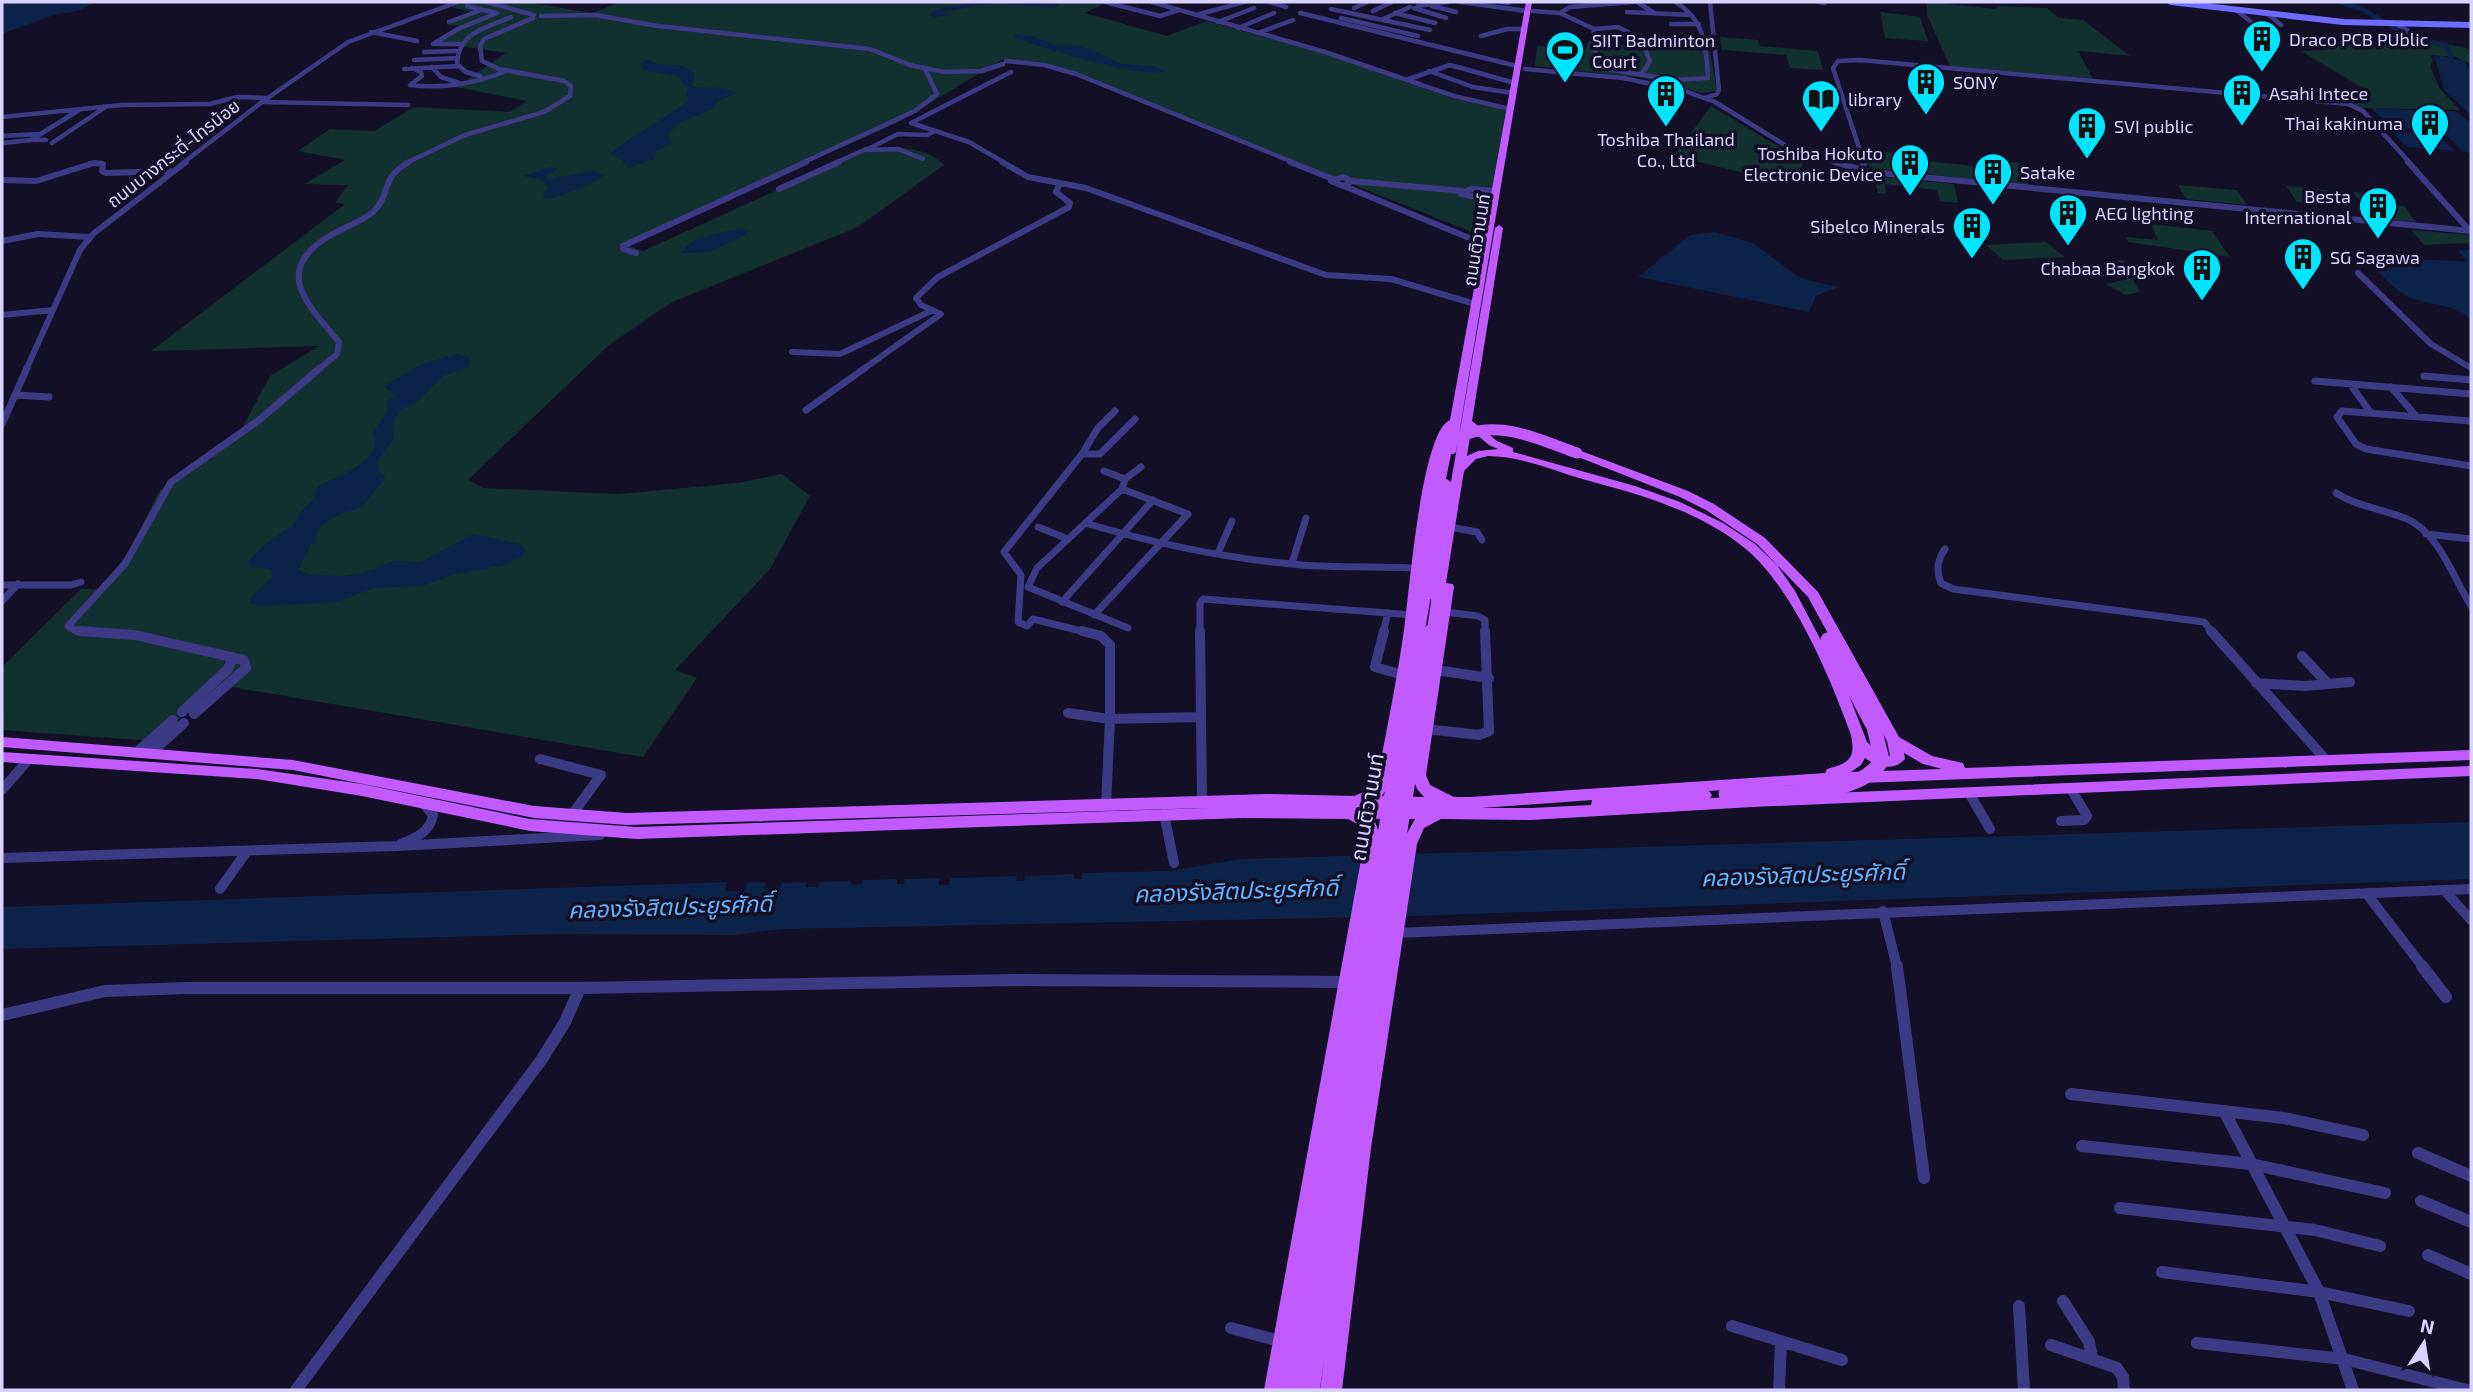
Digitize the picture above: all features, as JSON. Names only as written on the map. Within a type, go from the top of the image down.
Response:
[{"type":"main road","name":"ถนนติวานนท์","points":[[1310,1390],[1435,603],[1460,397],[1487,243],[1490,195],[1515,83],[1521,68],[1523,29],[1531,7]]},
{"type":"main road","name":"ถนนติวานนท์","points":[[1292,1390],[1488,305],[1531,7]]},
{"type":"main road","points":[[1475,304],[1488,305]]},
{"type":"main road","name":"ถนนติวานนท์","points":[[1275,1390],[1372,848],[1373,832],[1368,822],[1346,806],[1381,788],[1392,741],[1413,615],[1416,568],[1439,446],[1460,397]]},
{"type":"main road","points":[[1467,412],[1475,428],[1493,448],[1650,494],[1702,516],[1741,539],[1783,581],[1851,714],[1861,746],[1857,761],[1846,769],[1782,780]]},
{"type":"main road","points":[[1435,603],[1425,556],[1447,446],[1452,440],[1474,431],[1496,430],[1524,435],[1577,453],[1710,507],[1761,541],[1798,576],[1822,610],[1894,741],[1898,760],[1891,763],[1880,762],[1861,746]]},
{"type":"main road","points":[[1457,478],[1474,456],[1493,448],[1525,455],[1653,489],[1703,510],[1762,548],[1793,581],[1806,601],[1874,727],[1882,760],[1877,770],[1856,784],[1840,788],[1472,809]]},
{"type":"main road","name":"ถนนติวานนท์","points":[[1457,478],[1455,528],[1435,603],[1436,670],[1419,775],[1422,787],[1436,796],[1472,809]]},
{"type":"main road","points":[[1798,576],[1806,601]]},
{"type":"main road","points":[[1392,741],[1425,736]]},
{"type":"main road","points":[[2,741],[145,751],[317,769],[503,806],[571,816],[658,819],[1202,802],[1472,809],[1969,793],[2471,771]]},
{"type":"main road","points":[[1894,741],[1928,760],[1967,769],[2015,771]]},
{"type":"main road","points":[[1331,1390],[1381,1021],[1409,844],[1412,832],[1418,824],[1472,809],[1782,780],[2471,755]]},
{"type":"main road","points":[[2,757],[244,773],[350,788],[530,825],[637,833],[1346,806],[1443,815]]},
{"type":"main road","points":[[1355,953],[1362,942],[1374,937],[1385,939],[1392,953]]},
{"type":"main road","points":[[1343,1014],[1349,1028],[1359,1034],[1375,1032],[1381,1021]]},
{"type":"street","name":"ถนนบางกระดี่-ไทรน้อย","points":[[2,424],[80,249],[89,237],[262,102],[348,42],[369,32],[458,2]]},
{"type":"street","points":[[486,2],[534,17]]},
{"type":"street","points":[[1105,2],[1160,16],[1179,10]]},
{"type":"street","points":[[1152,2],[1325,52],[1454,96],[1510,109]]},
{"type":"street","points":[[1195,15],[1244,2]]},
{"type":"street","points":[[1270,2],[1286,7]]},
{"type":"street","points":[[1354,8],[1367,2]]},
{"type":"street","points":[[1373,11],[1391,2],[1446,18]]},
{"type":"street","points":[[1371,24],[1413,7],[1447,2],[1499,8],[1531,7],[1560,12],[1594,29],[1610,27]]},
{"type":"street","points":[[1460,2],[1469,4]]},
{"type":"street","points":[[1501,2],[1508,3]]},
{"type":"street","points":[[1560,12],[1570,7],[1635,2],[1656,14]]},
{"type":"street","points":[[1672,87],[1682,83],[1705,81],[1707,68],[1705,31],[1687,8],[1675,2]]},
{"type":"street","points":[[1705,97],[1718,93],[1710,2]]},
{"type":"street","points":[[2171,2],[2343,22],[2471,25]]},
{"type":"street","points":[[1427,5],[1456,12]]},
{"type":"street","points":[[459,66],[456,51],[467,36],[511,17],[467,6]]},
{"type":"street","points":[[1194,7],[1211,11]]},
{"type":"street","points":[[1216,22],[1254,8]]},
{"type":"street","points":[[1331,9],[1384,18],[1430,30]]},
{"type":"street","points":[[449,22],[482,10]]},
{"type":"street","points":[[2236,10],[2255,25]]},
{"type":"street","points":[[1224,12],[1235,15]]},
{"type":"street","points":[[1627,12],[1691,15]]},
{"type":"street","points":[[459,44],[432,43],[497,13]]},
{"type":"street","points":[[1238,28],[1274,13]]},
{"type":"street","points":[[1300,13],[1521,68],[1623,78],[1672,87],[1705,97],[1793,150],[1839,165],[1891,175],[2471,231]]},
{"type":"street","points":[[1395,13],[1435,23]]},
{"type":"street","points":[[2268,14],[2281,25]]},
{"type":"street","points":[[467,36],[487,37],[534,17],[595,15],[658,26],[885,51],[907,64],[925,69],[989,69],[1005,63]]},
{"type":"street","points":[[1329,15],[1418,36]]},
{"type":"street","points":[[1258,33],[1293,20]]},
{"type":"street","points":[[2389,22],[2413,34]]},
{"type":"street","points":[[1671,24],[1700,25]]},
{"type":"street","points":[[1685,27],[1700,25]]},
{"type":"street","points":[[1481,36],[1501,35],[1502,31],[1523,29]]},
{"type":"street","points":[[1594,29],[1592,44],[1598,54],[1596,65],[1682,83]]},
{"type":"street","points":[[369,32],[417,41]]},
{"type":"street","points":[[194,714],[246,668],[244,660],[135,635],[76,631],[68,626],[125,565],[171,482],[259,420],[337,354],[339,342],[313,315],[295,282],[297,268],[308,254],[330,236],[370,214],[383,199],[386,181],[407,163],[456,138],[555,107],[572,92],[571,86],[559,80],[506,71],[482,61],[480,46],[487,37]]},
{"type":"street","points":[[1642,74],[1650,61],[1644,46]]},
{"type":"street","points":[[424,52],[456,51]]},
{"type":"street","points":[[414,60],[457,58]]},
{"type":"street","points":[[1863,168],[1864,161],[1832,65],[1842,60],[2329,100],[2363,111],[2471,231]]},
{"type":"street","points":[[971,70],[995,63],[1052,67],[1333,179],[1334,184],[1490,195]]},
{"type":"street","points":[[1406,80],[1453,65],[1515,83]]},
{"type":"street","points":[[404,69],[459,66],[480,76]]},
{"type":"street","points":[[432,67],[441,77],[459,83]]},
{"type":"street","points":[[412,68],[421,72],[422,76],[410,85],[432,88],[466,87],[506,71]]},
{"type":"street","points":[[1707,68],[1717,68]]},
{"type":"street","points":[[636,253],[623,249],[623,246],[915,111],[937,94],[925,69]]},
{"type":"street","points":[[1429,71],[1473,87],[1513,93]]},
{"type":"street","points":[[1011,72],[911,123],[969,142],[1022,175],[1086,188],[1326,275],[1391,279],[1475,304]]},
{"type":"street","points":[[2,117],[106,106],[218,104],[237,97],[269,98]]},
{"type":"street","points":[[262,102],[408,105]]},
{"type":"street","points":[[2,143],[49,141],[106,106]]},
{"type":"street","points":[[31,141],[81,109]]},
{"type":"street","points":[[779,189],[898,134],[927,135],[935,131]]},
{"type":"street","points":[[2,136],[41,134]]},
{"type":"street","points":[[866,149],[870,152],[898,149],[923,159]]},
{"type":"street","points":[[2,180],[39,180],[69,166],[94,163],[103,164],[102,172],[111,174],[172,171]]},
{"type":"street","points":[[806,410],[941,313],[921,305],[916,298],[934,280],[1070,205],[1056,192],[1060,183]]},
{"type":"street","points":[[1349,184],[1487,243]]},
{"type":"street","points":[[2,241],[46,234],[89,237]]},
{"type":"street","points":[[2358,272],[2431,344],[2471,368]]},
{"type":"street","points":[[2,315],[53,310]]},
{"type":"street","points":[[792,352],[840,354],[933,310]]},
{"type":"street","points":[[2424,376],[2471,380]]},
{"type":"street","points":[[2315,381],[2471,394]]},
{"type":"street","points":[[2350,384],[2371,413]]},
{"type":"street","points":[[2391,387],[2416,416]]},
{"type":"street","points":[[16,395],[49,397]]},
{"type":"street","points":[[1106,805],[1111,645],[1107,640],[1039,620],[1032,620],[1027,626],[1018,622],[1021,575],[1004,556],[1082,454],[1098,428],[1115,411]]},
{"type":"street","points":[[2471,421],[2338,413],[2338,420],[2360,447],[2471,466]]},
{"type":"street","points":[[1082,454],[1100,454],[1135,419]]},
{"type":"street","points":[[1128,628],[1031,590],[1028,582],[1037,568],[1122,489],[1125,480],[1141,467]]},
{"type":"street","points":[[1104,471],[1125,480]]},
{"type":"street","points":[[1094,615],[1188,514],[1122,489]]},
{"type":"street","points":[[2336,493],[2357,506],[2414,522],[2426,534],[2467,595],[2471,606]]},
{"type":"street","points":[[1062,602],[1153,500]]},
{"type":"street","points":[[1292,563],[1306,518]]},
{"type":"street","points":[[1219,553],[1232,521]]},
{"type":"street","points":[[1085,523],[1160,545],[1292,563],[1370,564],[1416,568]]},
{"type":"street","points":[[1038,527],[1068,539]]},
{"type":"street","points":[[1455,528],[1477,532],[1482,540]]},
{"type":"street","points":[[2426,534],[2471,539]]},
{"type":"street","points":[[1945,549],[1936,566],[1937,573],[1941,583],[1953,589],[2204,621],[2326,760]]},
{"type":"street","points":[[2,584],[71,585],[81,582]]},
{"type":"street","points":[[2,601],[18,584]]},
{"type":"street","points":[[1202,802],[1200,603],[1203,599],[1413,615]]},
{"type":"street","points":[[1425,736],[1479,735],[1489,731],[1485,620],[1435,603]]},
{"type":"street","points":[[1388,612],[1375,667],[1403,675]]},
{"type":"street","points":[[2302,656],[2328,684]]},
{"type":"street","points":[[182,712],[228,669],[233,657]]},
{"type":"street","points":[[1436,670],[1489,678]]},
{"type":"street","points":[[2256,683],[2294,686],[2350,682]]},
{"type":"street","points":[[1068,713],[1110,719],[1200,717]]},
{"type":"street","points":[[145,751],[173,720]]},
{"type":"street","points":[[145,751],[184,723]]},
{"type":"street","points":[[2,790],[29,759]]},
{"type":"street","points":[[540,759],[601,775],[571,816]]},
{"type":"street","points":[[2061,821],[2084,820],[2087,816],[2071,789]]},
{"type":"street","points":[[1969,793],[1990,829]]},
{"type":"street","points":[[397,846],[426,831],[433,822],[433,815],[423,803]]},
{"type":"street","points":[[1164,814],[1174,863]]},
{"type":"street","points":[[2,858],[397,846],[637,833]]},
{"type":"street","points":[[220,889],[247,851]]},
{"type":"street","points":[[1396,930],[2471,889]]},
{"type":"street","points":[[2444,890],[2471,920]]},
{"type":"street","points":[[2366,893],[2446,996]]},
{"type":"street","points":[[1883,911],[1896,959],[1924,1178]]},
{"type":"street","points":[[2,1015],[124,989],[580,988],[1015,979],[1349,982]]},
{"type":"street","points":[[296,1390],[497,1122],[565,1022],[580,988]]},
{"type":"street","points":[[2071,1094],[2284,1118],[2363,1136]]},
{"type":"street","points":[[2224,1111],[2319,1292],[2353,1390]]},
{"type":"street","points":[[2082,1146],[2251,1164],[2385,1193]]},
{"type":"street","points":[[2418,1153],[2471,1176]]},
{"type":"street","points":[[2421,1201],[2471,1222]]},
{"type":"street","points":[[2120,1208],[2315,1230],[2380,1246]]},
{"type":"street","points":[[2428,1255],[2471,1274]]},
{"type":"street","points":[[2162,1272],[2319,1292],[2409,1311]]},
{"type":"street","points":[[2063,1301],[2089,1342],[2092,1358]]},
{"type":"street","points":[[2019,1306],[2024,1390]]},
{"type":"street","points":[[1732,1326],[1842,1360]]},
{"type":"street","points":[[1231,1328],[1283,1342]]},
{"type":"street","points":[[1779,1390],[1780,1342]]},
{"type":"street","points":[[2197,1343],[2344,1359],[2467,1390]]},
{"type":"street","points":[[2051,1346],[2117,1368],[2123,1377],[2124,1390]]},
{"type":"green space","points":[[466,2],[526,2],[592,13],[621,2],[1099,2],[1105,3],[1085,13],[1167,36],[1207,21],[1323,53],[1454,99],[1507,110],[1484,237],[1068,70],[1003,59],[899,122],[839,149],[794,165],[625,244],[643,251],[870,148],[919,151],[944,165],[858,227],[672,302],[609,345],[468,480],[484,488],[618,494],[738,483],[782,474],[810,496],[770,569],[675,670],[697,678],[643,757],[220,685],[153,741],[2,730],[2,667],[81,589],[98,589],[127,555],[160,490],[239,434],[270,376],[319,346],[151,351],[345,204],[335,203],[348,185],[304,184],[345,160],[298,151],[330,129],[374,131],[414,107],[509,112],[527,101],[456,87],[506,53],[433,42],[463,27],[446,25],[475,13],[451,7]]},
{"type":"green space","points":[[1927,2],[1996,9],[1997,6],[2047,8],[2059,18],[2083,20],[2130,56],[2078,51],[2093,79],[1950,66],[1927,15]]},
{"type":"green space","points":[[1880,12],[1920,17],[1928,41],[1885,38]]},
{"type":"green space","points":[[2326,35],[2397,35],[2466,48],[2471,51],[2471,64],[2456,57],[2430,55],[2433,60],[2430,66],[2440,89],[2460,110],[2360,108],[2324,99],[2322,91],[2371,93],[2301,51],[2327,50],[2314,40],[2333,39]]},
{"type":"green space","points":[[1720,37],[1758,40],[1760,46],[1818,51],[1823,70],[1790,68],[1786,55],[1722,50]]},
{"type":"green space","points":[[1588,42],[1710,51],[1717,91],[1702,93],[1644,78],[1535,66],[1537,46],[1586,49]]},
{"type":"green space","points":[[1711,106],[1784,150],[1807,159],[1788,184],[1674,156]]},
{"type":"green space","points":[[1862,150],[1893,153],[1895,158],[1984,167],[1982,159],[2019,163],[2028,185],[1876,169],[1866,165]]},
{"type":"green space","points":[[1873,176],[1954,184],[1958,203],[1940,201],[1937,190],[1885,184],[1886,194],[1878,193]]},
{"type":"green space","points":[[2178,185],[2237,190],[2247,205],[2186,199]]},
{"type":"green space","points":[[2286,186],[2336,191],[2342,200],[2305,197],[2304,203],[2297,202]]},
{"type":"green space","points":[[2353,192],[2384,195],[2392,205],[2404,206],[2416,222],[2374,218]]},
{"type":"green space","points":[[2151,224],[2212,231],[2230,257],[2128,242],[2126,237],[2158,240]]},
{"type":"green space","points":[[2411,230],[2471,235],[2471,243],[2424,245]]},
{"type":"green space","points":[[2046,242],[2065,257],[2003,260],[1986,245]]},
{"type":"green space","points":[[2123,260],[2140,292],[2125,295],[2106,284],[2128,279],[2103,261]]},
{"type":"water","points":[[2,2],[95,2],[77,11],[54,15],[2,34]]},
{"type":"water","points":[[977,2],[1054,2],[1060,5],[1052,8],[994,3],[943,12],[950,15],[932,18],[930,13]]},
{"type":"water","points":[[1016,34],[1035,37],[1055,45],[1083,46],[1122,64],[1154,66],[1165,71],[1153,73],[1114,67],[1012,36]]},
{"type":"water","points":[[2434,57],[2465,61],[2471,74],[2471,115],[2445,91]]},
{"type":"water","points":[[649,60],[659,64],[683,66],[695,74],[692,87],[723,88],[736,93],[717,102],[713,109],[683,121],[667,134],[672,143],[657,151],[654,159],[628,168],[622,160],[610,154],[689,100],[686,93],[689,87],[683,85],[680,77],[643,70],[640,63]]},
{"type":"water","points":[[2371,108],[2413,110],[2435,131],[2390,127]]},
{"type":"water","points":[[2422,110],[2455,111],[2470,122],[2471,154],[2461,150]]},
{"type":"water","points":[[2391,131],[2438,135],[2455,151],[2407,147]]},
{"type":"water","points":[[550,167],[558,169],[546,177],[548,179],[593,171],[605,175],[576,190],[545,199],[543,194],[548,188],[543,180],[523,176]]},
{"type":"water","points":[[743,229],[748,231],[746,235],[709,252],[682,253],[699,238]]},
{"type":"water","points":[[1716,232],[1753,243],[1800,278],[1838,287],[1816,296],[1809,312],[1638,277],[1690,235]]},
{"type":"water","points":[[2458,250],[2471,250],[2471,319],[2450,308],[2401,293],[2383,276],[2371,258],[2466,261]]},
{"type":"water","points":[[457,354],[469,357],[468,367],[443,376],[419,400],[401,410],[392,423],[394,438],[377,463],[378,470],[385,476],[384,480],[362,507],[338,515],[321,526],[298,570],[308,574],[344,576],[364,573],[393,561],[421,562],[473,534],[520,544],[525,550],[523,556],[505,565],[452,575],[422,586],[373,588],[343,600],[261,606],[249,603],[251,597],[274,576],[269,569],[249,567],[248,561],[264,545],[293,525],[302,510],[314,499],[318,486],[362,463],[374,449],[373,431],[387,413],[388,401],[394,395],[384,386],[422,364]]},
{"type":"water","name":"คลองรังสิตประยูรศักดิ์","points":[[2471,822],[2471,879],[1415,916],[783,929],[734,935],[559,934],[2,949],[2,907],[727,882],[725,891],[745,891],[747,883],[766,882],[764,890],[780,890],[782,883],[807,882],[806,887],[818,887],[819,882],[851,881],[851,885],[862,884],[863,880],[897,879],[897,884],[904,884],[905,879],[940,878],[939,885],[949,885],[950,878],[1017,876],[1016,881],[1024,881],[1025,876],[1074,874],[1074,879],[1081,879],[1082,873],[1168,871],[1241,859]]},
{"type":"waterway","points":[[2340,2],[2362,9],[2414,39],[2446,45],[2454,66]]},
{"type":"place","name":"Draco PCB PUblic","points":[[2262,73]]},
{"type":"place","name":"SIIT Badminton Court","points":[[1565,84]]},
{"type":"place","name":"SONY","points":[[1926,116]]},
{"type":"place","name":"Asahi Intece","points":[[2242,127]]},
{"type":"place","name":"Toshiba Thailand Co., Ltd","points":[[1666,128]]},
{"type":"place","name":"library","points":[[1821,133]]},
{"type":"place","name":"Thai kakinuma","points":[[2430,157]]},
{"type":"place","name":"SVI public","points":[[2087,160]]},
{"type":"place","name":"Toshiba Hokuto Electronic Device","points":[[1910,197]]},
{"type":"place","name":"Satake","points":[[1993,206]]},
{"type":"place","name":"Besta International","points":[[2378,240]]},
{"type":"place","name":"AEG lighting","points":[[2068,247]]},
{"type":"place","name":"Sibelco Minerals","points":[[1972,260]]},
{"type":"place","name":"SG Sagawa","points":[[2303,291]]},
{"type":"place","name":"Chabaa Bangkok","points":[[2202,302]]}]
